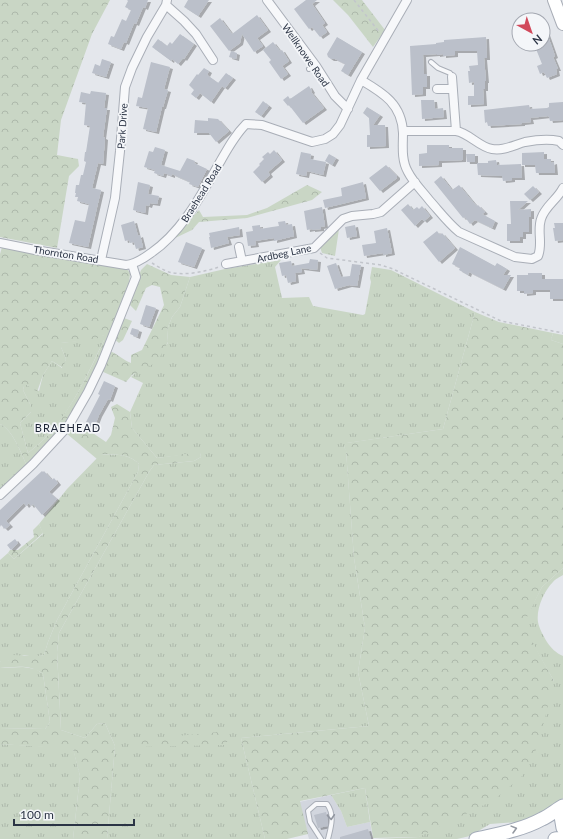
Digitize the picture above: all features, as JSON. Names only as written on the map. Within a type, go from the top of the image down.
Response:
[{"type":"main road","points":[[563,807],[560,820],[563,828]]},
{"type":"main road","points":[[476,839],[528,825],[541,820],[563,807]]},
{"type":"main road","points":[[554,839],[563,838]]},
{"type":"street","name":"Wellknowe Road","points":[[267,0],[312,68],[348,109]]},
{"type":"street","name":"Braehead Road","points":[[132,264],[160,247],[188,216],[235,137],[246,124],[262,125],[312,142],[317,142],[333,134],[340,125],[362,80],[407,0]]},
{"type":"street","points":[[554,0],[563,24]]},
{"type":"street","points":[[167,3],[196,34],[213,60]]},
{"type":"street","name":"Park Drive","points":[[101,260],[115,198],[125,87],[132,68],[147,37],[167,3]]},
{"type":"street","points":[[452,77],[456,131]]},
{"type":"street","points":[[362,80],[384,94],[394,104],[403,131],[402,144],[407,171],[452,226],[459,232],[515,257],[532,259],[538,256],[541,249],[539,226],[541,217],[547,207],[562,192]]},
{"type":"street","points":[[437,89],[452,89]]},
{"type":"street","points":[[403,131],[462,132],[490,149],[500,149],[526,142],[551,139],[559,141],[563,145]]},
{"type":"street","name":"Ardbeg Lane","points":[[226,264],[314,248],[343,219],[352,216],[381,212],[415,182]]},
{"type":"street","name":"Thornton Road","points":[[0,242],[35,250],[132,264]]},
{"type":"street","points":[[240,247],[242,261]]},
{"type":"street","points":[[0,495],[33,464],[69,425],[88,392],[101,365],[136,277],[132,264]]},
{"type":"lane","points":[[431,62],[438,68],[450,73],[452,77]]},
{"type":"lane","points":[[321,839],[310,822],[308,811],[316,804],[327,804],[331,809],[332,825],[328,839]]},
{"type":"path","points":[[354,0],[385,39]]},
{"type":"path","points":[[314,248],[327,258],[381,265],[392,269],[501,320],[563,333]]},
{"type":"path","points":[[144,258],[167,271],[177,273],[192,273],[217,268],[226,264]]},
{"type":"shaded area","points":[[331,795],[341,811],[347,827],[370,822],[373,839],[309,839],[299,802]]},
{"type":"green space","points":[[0,0],[110,0],[92,34],[61,120],[57,155],[78,159],[79,166],[69,176],[57,248],[0,237]]},
{"type":"green space","points":[[333,0],[362,0],[385,30],[373,47],[348,15]]},
{"type":"green space","points":[[307,185],[322,192],[312,200],[247,218],[199,222],[192,230],[171,240],[199,210],[203,217],[247,215],[267,208]]},
{"type":"green space","points":[[344,223],[339,229],[335,256],[322,253],[320,247]]},
{"type":"green space","points":[[2,247],[127,269],[130,273],[129,285],[92,379],[67,424],[27,466],[13,436],[0,424],[0,254]],"holes":[[[104,335],[104,340],[86,377],[66,412],[47,437],[28,453],[20,423],[31,412],[31,406],[23,390],[24,386],[27,385],[37,392],[43,375],[52,361],[63,368],[66,359],[61,343],[94,340]]]},
{"type":"green space","points":[[281,260],[275,267],[282,298],[309,297],[313,306],[363,315],[365,314],[371,282],[370,278],[372,267],[391,270],[475,312],[443,429],[347,443],[344,447],[346,450],[354,558],[365,628],[358,672],[369,726],[241,738],[265,839],[107,839],[115,746],[105,723],[97,724],[85,738],[61,730],[57,652],[59,633],[154,465],[194,461],[201,457],[200,453],[157,458],[132,428],[130,412],[143,383],[131,377],[168,343],[167,330],[172,317],[180,307],[190,277],[225,269]]},
{"type":"green space","points":[[147,264],[171,275],[190,277],[180,307],[172,317],[167,330],[168,342],[157,362],[132,375],[126,382],[101,371],[109,351],[131,363],[131,355],[142,350],[164,305],[160,287],[152,285],[146,288],[136,311],[129,304],[141,270]]},
{"type":"green space","points":[[475,312],[499,322],[553,333],[551,340],[563,344],[563,568],[542,587],[523,625],[554,681],[538,746],[522,776],[494,800],[419,837],[373,838],[365,788],[300,801],[308,834],[287,839],[265,839],[241,738],[369,726],[358,672],[365,628],[354,558],[346,451],[344,447],[346,443],[443,429]]},
{"type":"green space","points":[[124,318],[132,321],[123,340],[119,343],[114,339]]},
{"type":"green space","points":[[553,333],[563,335],[563,344],[551,340]]},
{"type":"green space","points":[[104,335],[104,340],[86,377],[66,412],[47,437],[28,453],[20,423],[31,412],[31,406],[23,390],[24,385],[39,391],[43,375],[52,361],[62,368],[66,359],[61,343]]},
{"type":"green space","points":[[117,404],[130,412],[132,428],[157,458],[200,452],[201,457],[194,461],[154,465],[59,633],[57,652],[61,730],[85,738],[97,724],[105,723],[115,746],[107,839],[73,839],[80,776],[73,749],[0,744],[0,728],[45,729],[50,722],[43,674],[28,667],[0,668],[0,661],[2,662],[9,660],[13,655],[44,655],[57,620],[138,472],[139,464],[135,460],[122,455],[102,454],[97,459],[66,433],[75,421],[106,442],[111,435],[115,418],[111,407]]},
{"type":"green space","points":[[0,424],[13,436],[27,466],[0,489]]},
{"type":"green space","points":[[101,454],[122,455],[131,458],[139,464],[138,472],[57,620],[44,655],[34,657],[24,655],[2,663],[0,661],[0,560],[8,553],[14,559],[43,534],[39,524],[67,489]]},
{"type":"green space","points":[[39,524],[43,533],[14,559],[8,553],[10,550],[18,550],[34,537],[33,530]]},
{"type":"green space","points":[[563,568],[563,575],[554,581],[544,595],[539,606],[538,622],[547,642],[554,650],[563,656],[563,798],[548,809],[519,822],[490,824],[470,836],[457,839],[373,839],[419,837],[554,681],[522,625],[542,587]]},
{"type":"green space","points":[[23,667],[36,669],[43,674],[50,722],[45,729],[0,728],[0,668]]},
{"type":"green space","points":[[229,731],[229,739],[225,745],[135,747],[135,740]]},
{"type":"green space","points":[[0,744],[73,748],[80,776],[73,839],[0,839]]},
{"type":"green space","points":[[365,788],[370,822],[347,827],[341,811],[331,795]]},
{"type":"building","points":[[127,0],[148,0],[145,8],[143,7],[136,24],[134,23],[126,43],[124,42],[121,49],[108,44],[111,36],[114,37],[122,19],[126,21],[131,10],[125,7],[128,1]]},
{"type":"building","points":[[188,0],[209,0],[198,16],[184,7]]},
{"type":"building","points":[[306,0],[317,0],[312,4],[325,23],[322,25],[327,32],[320,37],[312,27],[309,29],[294,9]]},
{"type":"building","points":[[257,15],[268,30],[257,38],[263,46],[254,52],[242,34],[240,43],[229,51],[210,26],[220,18],[232,34]]},
{"type":"building","points":[[180,34],[194,44],[184,59],[183,58],[178,64],[172,59],[171,61],[152,47],[158,39],[167,46],[170,42],[172,44]]},
{"type":"building","points":[[337,37],[362,52],[348,75],[341,71],[345,64],[335,59],[331,59],[327,54]]},
{"type":"building","points":[[486,37],[487,58],[484,58],[486,81],[485,89],[483,89],[484,104],[468,105],[468,96],[474,96],[474,82],[469,83],[468,71],[470,71],[469,66],[478,65],[477,51],[455,51],[455,55],[443,56],[443,54],[423,55],[424,74],[427,74],[427,87],[423,87],[423,94],[412,95],[410,46],[436,44],[444,42],[444,40]]},
{"type":"building","points":[[273,42],[280,51],[282,50],[289,61],[282,66],[288,74],[281,79],[269,62],[271,60],[263,50]]},
{"type":"building","points":[[551,45],[555,56],[553,57],[558,69],[556,69],[557,74],[547,78],[544,72],[540,74],[537,66],[542,64],[537,52],[551,52]]},
{"type":"building","points":[[231,51],[237,53],[236,59],[229,57]]},
{"type":"building","points":[[102,59],[111,62],[106,77],[92,73],[95,64],[100,66]]},
{"type":"building","points":[[151,62],[170,67],[164,89],[168,90],[156,132],[143,129],[148,108],[136,106],[138,97],[142,98]]},
{"type":"building","points":[[204,68],[209,71],[207,75],[218,83],[226,73],[233,78],[225,88],[222,86],[211,102],[200,93],[196,98],[191,94],[194,90],[189,85],[197,74],[198,75]]},
{"type":"building","points":[[309,86],[312,91],[311,92],[324,108],[303,123],[289,105],[288,106],[283,100],[288,96],[290,99]]},
{"type":"building","points":[[91,91],[106,93],[104,108],[107,108],[103,137],[105,138],[103,164],[98,163],[92,188],[101,190],[88,247],[69,243],[75,220],[85,222],[89,204],[77,201],[78,197],[75,197],[75,193],[76,185],[79,185],[86,162],[84,161],[85,152],[90,126],[84,125],[86,103],[79,102],[81,92],[90,94]]},
{"type":"building","points":[[421,100],[434,100],[435,109],[443,108],[444,117],[422,119]]},
{"type":"building","points":[[263,101],[269,106],[261,116],[255,112]]},
{"type":"building","points":[[563,102],[563,120],[550,121],[548,116],[530,118],[531,122],[522,124],[488,126],[487,122],[485,123],[484,110],[529,105],[530,109],[547,108],[549,107],[549,103]]},
{"type":"building","points":[[367,107],[380,115],[373,125],[385,125],[386,146],[367,147],[367,135],[370,135],[369,118],[363,113]]},
{"type":"building","points":[[208,118],[218,119],[229,131],[216,142],[209,133],[194,133],[195,120],[208,121]]},
{"type":"building","points":[[427,145],[449,145],[449,148],[463,148],[463,160],[439,161],[439,165],[419,166],[419,154],[427,153]]},
{"type":"building","points":[[155,147],[165,150],[161,165],[180,171],[187,158],[195,161],[194,163],[207,169],[198,187],[189,184],[190,182],[172,174],[172,176],[164,173],[163,176],[154,173],[155,170],[144,167],[149,151],[153,152]]},
{"type":"building","points":[[274,150],[282,160],[268,172],[270,175],[262,182],[253,172],[264,159],[262,157],[268,152],[270,154]]},
{"type":"building","points":[[301,152],[311,154],[310,159],[326,162],[323,175],[307,171],[306,176],[296,174]]},
{"type":"building","points":[[544,152],[544,159],[551,159],[551,163],[554,162],[555,173],[536,173],[535,165],[522,165],[522,153]]},
{"type":"building","points":[[329,154],[336,158],[332,165],[325,161]]},
{"type":"building","points":[[466,154],[475,154],[475,162],[467,162]]},
{"type":"building","points":[[496,160],[497,165],[521,164],[522,178],[512,178],[512,180],[503,181],[502,176],[478,175],[477,163],[488,163],[488,161]]},
{"type":"building","points":[[386,165],[397,176],[397,178],[380,191],[369,178]]},
{"type":"building","points":[[441,176],[452,190],[459,185],[473,202],[485,212],[482,214],[495,221],[492,228],[475,220],[470,224],[465,217],[463,218],[434,182]]},
{"type":"building","points":[[138,182],[150,185],[148,194],[159,196],[157,204],[150,203],[149,206],[146,205],[145,213],[133,210]]},
{"type":"building","points":[[363,182],[366,198],[325,208],[323,200],[342,196],[341,188]]},
{"type":"building","points":[[533,186],[539,192],[530,200],[524,194]]},
{"type":"building","points":[[510,201],[528,201],[518,210],[531,209],[531,217],[529,217],[529,232],[523,232],[523,237],[520,237],[520,241],[507,241],[507,224],[511,224]]},
{"type":"building","points":[[408,204],[413,210],[417,207],[419,209],[422,206],[430,216],[424,221],[422,219],[415,226],[401,210]]},
{"type":"building","points":[[322,207],[325,226],[321,227],[321,229],[307,230],[304,211]]},
{"type":"building","points":[[134,221],[143,247],[136,249],[134,242],[130,243],[129,240],[125,241],[121,225]]},
{"type":"building","points":[[285,221],[286,225],[292,224],[294,236],[274,241],[274,238],[255,241],[256,245],[248,246],[246,232],[253,231],[252,226],[260,225],[260,229],[279,226],[278,222]]},
{"type":"building","points":[[554,223],[563,223],[563,240],[555,241],[553,228],[555,228]]},
{"type":"building","points":[[355,225],[357,236],[347,238],[345,227]]},
{"type":"building","points":[[239,227],[240,235],[227,237],[229,243],[211,248],[209,233]]},
{"type":"building","points":[[387,228],[392,253],[364,256],[362,245],[376,243],[374,231]]},
{"type":"building","points":[[437,231],[440,235],[442,233],[455,248],[439,262],[423,242]]},
{"type":"building","points":[[186,242],[202,248],[194,267],[178,262]]},
{"type":"building","points":[[460,247],[495,266],[497,263],[507,269],[503,275],[511,275],[503,289],[469,272],[468,275],[459,270],[460,268],[452,264]]},
{"type":"building","points":[[310,259],[318,260],[317,270],[301,268],[302,272],[295,273],[296,281],[288,283],[286,275],[282,276],[279,263],[291,261],[292,266],[309,263]]},
{"type":"building","points":[[336,263],[341,277],[350,276],[352,264],[361,265],[357,286],[349,285],[335,289],[327,266]]},
{"type":"building","points":[[528,273],[542,273],[542,279],[563,279],[563,299],[550,299],[550,290],[533,290],[533,293],[524,294],[524,291],[517,291],[517,275],[528,275]]},
{"type":"building","points":[[146,305],[156,308],[149,327],[140,324]]},
{"type":"building","points":[[132,328],[139,330],[137,337],[130,334]]},
{"type":"building","points":[[104,381],[115,386],[110,400],[108,399],[94,428],[85,424],[100,395],[98,394]]},
{"type":"building","points":[[42,471],[44,471],[52,480],[54,478],[58,483],[49,492],[57,499],[42,515],[33,504],[31,506],[29,503],[26,506],[24,503],[6,521],[10,525],[5,529],[1,525],[0,527],[0,510]]},
{"type":"building","points":[[15,539],[18,543],[11,550],[7,545]]},
{"type":"building","points":[[326,812],[328,826],[318,828],[314,815]]},
{"type":"building","points":[[368,829],[371,839],[340,839],[340,837]]},
{"type":"district","name":"BRAEHEAD","points":[[68,428]]}]
